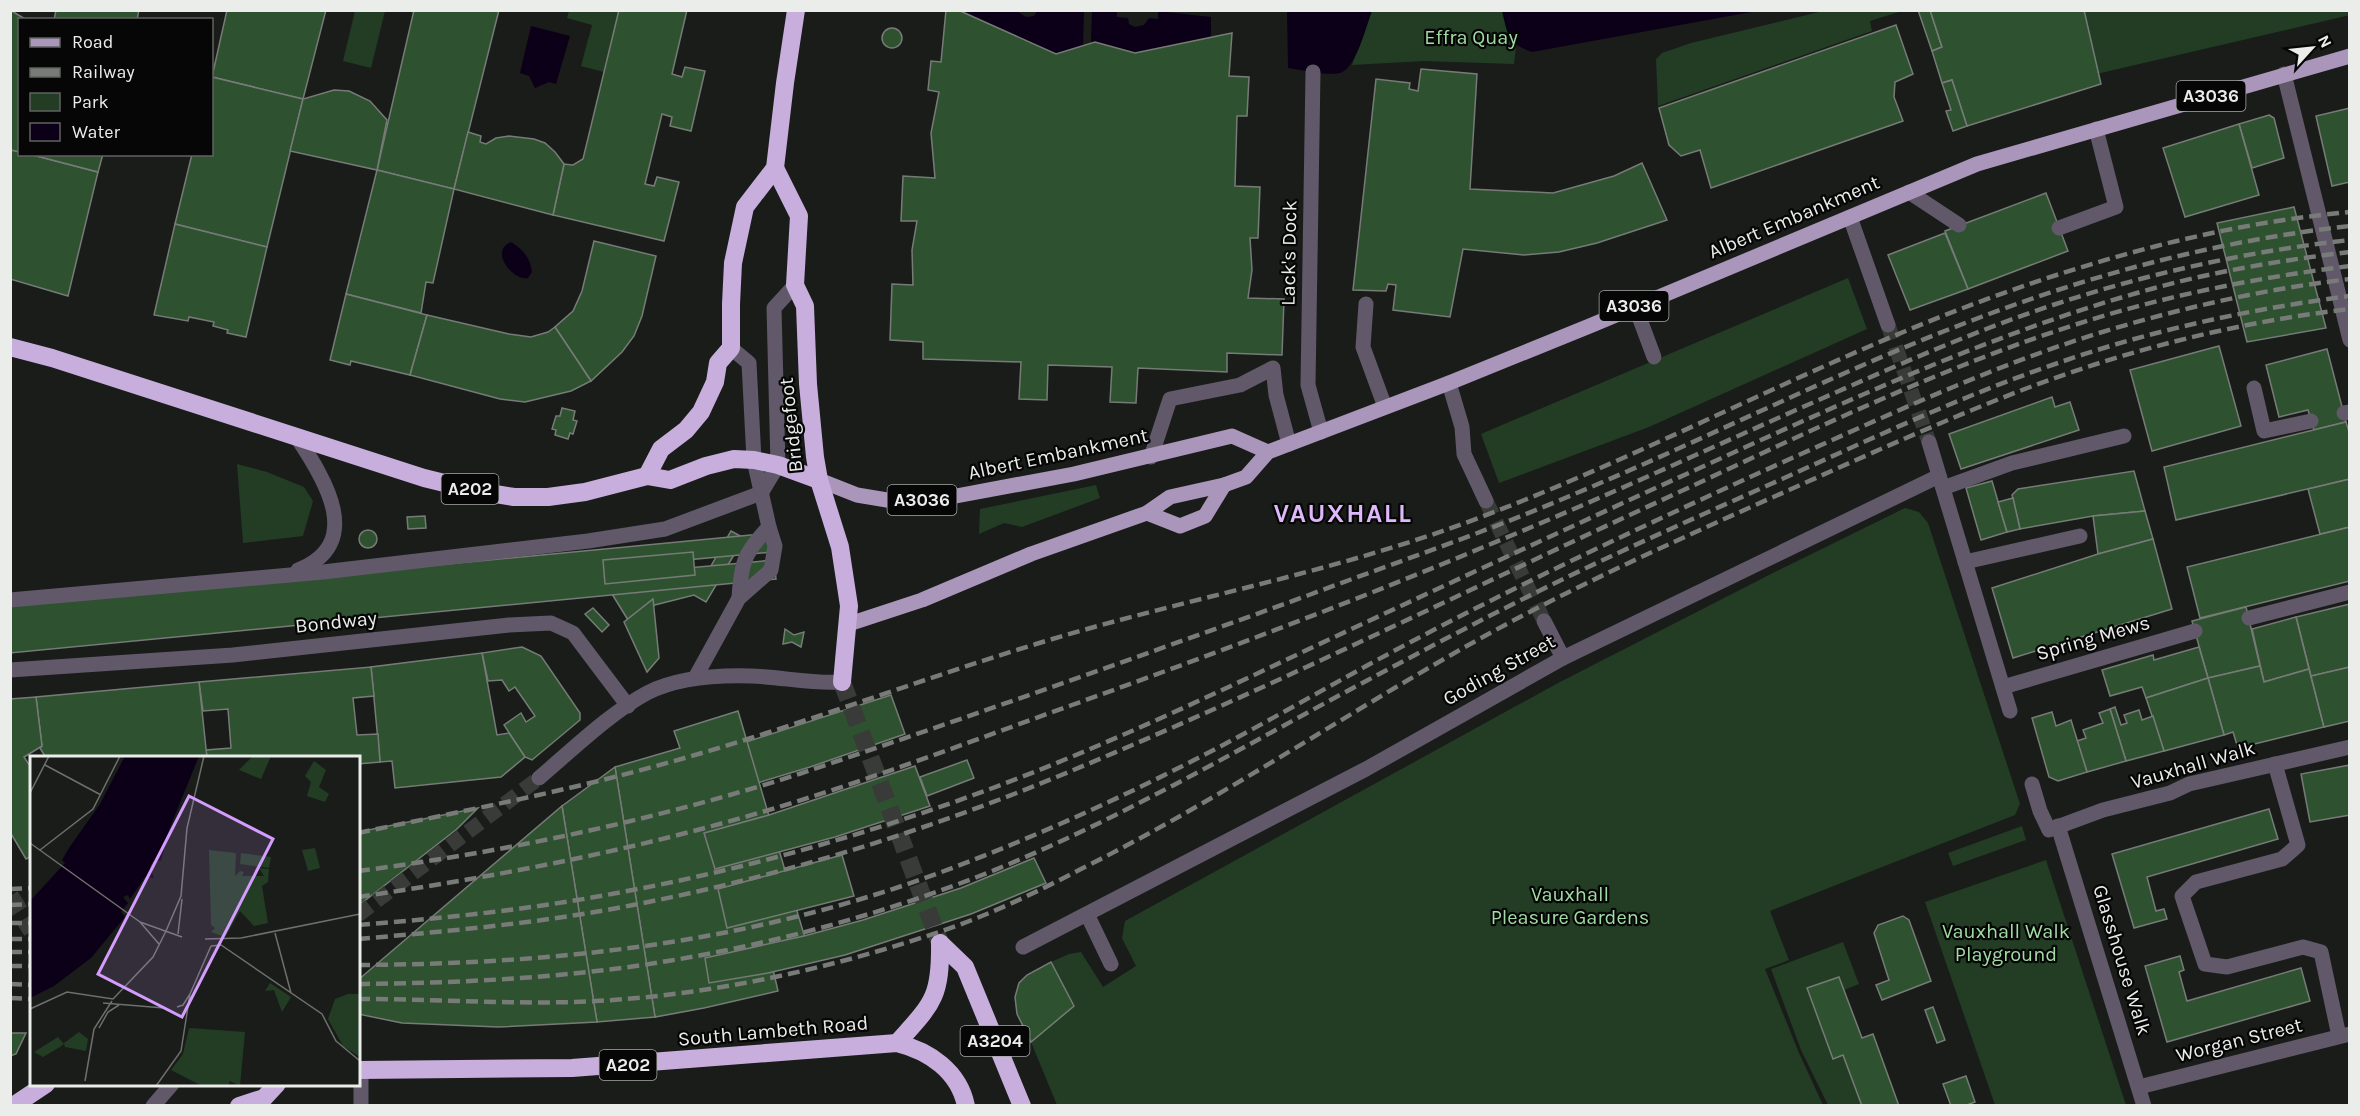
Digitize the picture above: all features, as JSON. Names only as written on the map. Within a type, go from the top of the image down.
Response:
[{"type":"highway","points":[[647,476],[661,449],[686,430],[701,412],[715,382],[717,363],[731,348],[730,304],[734,262],[744,207],[775,168],[796,12]]},
{"type":"highway","name":"Bridgefoot","points":[[775,168],[799,216],[795,285],[805,306],[811,417],[819,480],[840,547],[846,583],[849,624],[842,682]]},
{"type":"highway","name":"A202","points":[[10,347],[52,358],[424,478],[477,491],[514,497],[548,497],[585,492],[647,476],[670,480],[734,459],[778,465],[819,480]]},
{"type":"highway","name":"South Lambeth Road","points":[[360,1069],[572,1068],[897,1043],[927,1009],[938,988],[940,943],[965,967],[1022,1106]]},
{"type":"highway","name":"A202","points":[[897,1043],[923,1052],[948,1069],[961,1089],[966,1106]]},
{"type":"highway","points":[[13,1106],[43,1086]]},
{"type":"highway","points":[[239,1106],[264,1098],[275,1086]]},
{"type":"main road","name":"Albert Embankment","points":[[849,624],[922,600],[1031,554],[1147,513],[1170,497],[1224,485],[1246,477],[1268,452],[1449,383],[1977,164],[2349,56]]},
{"type":"main road","name":"Albert Embankment","points":[[819,480],[858,495],[899,502],[966,494],[1151,457],[1232,436],[1268,452]]},
{"type":"main road","points":[[1147,513],[1180,526],[1205,516],[1224,485]]},
{"type":"street","name":"Lack's Dock","points":[[1313,72],[1308,385],[1321,432]]},
{"type":"street","points":[[2284,74],[2349,338]]},
{"type":"street","points":[[2059,228],[2116,207],[2096,129]]},
{"type":"street","points":[[1909,192],[1959,225]]},
{"type":"street","points":[[1850,217],[1888,325]]},
{"type":"street","points":[[10,600],[462,557],[665,529],[761,493],[778,465],[774,308],[795,285]]},
{"type":"street","points":[[1366,304],[1363,347],[1385,407]]},
{"type":"street","points":[[1635,306],[1654,357]]},
{"type":"street","points":[[695,678],[739,598],[771,570],[775,546],[754,460],[749,363],[731,348]]},
{"type":"street","points":[[1151,457],[1170,399],[1240,385],[1273,368],[1276,395],[1289,444]]},
{"type":"street","points":[[1449,383],[1462,427],[1464,454],[1486,501]]},
{"type":"street","points":[[2254,388],[2264,431],[2312,420]]},
{"type":"street","name":"Goding Street","points":[[1023,947],[1366,769],[1563,658],[1941,482],[2124,436]]},
{"type":"street","points":[[284,575],[311,565],[327,551],[334,531],[335,514],[328,489],[319,470],[298,439]]},
{"type":"street","points":[[1929,442],[2010,711]]},
{"type":"street","points":[[739,598],[741,567],[754,542],[769,527]]},
{"type":"street","points":[[1965,562],[2080,536]]},
{"type":"street","points":[[2249,618],[2349,592]]},
{"type":"street","points":[[1544,621],[1563,658]]},
{"type":"street","name":"Bondway","points":[[10,670],[233,655],[509,625],[551,623],[573,633],[628,706]]},
{"type":"street","name":"Spring Mews","points":[[2002,687],[2195,631]]},
{"type":"street","points":[[539,778],[628,706],[648,693],[695,678],[753,676],[821,684],[842,682]]},
{"type":"street","name":"Vauxhall Walk","points":[[2054,828],[2103,810],[2170,794],[2189,784],[2349,747]]},
{"type":"street","points":[[2275,764],[2298,845],[2282,859],[2196,882],[2182,896],[2205,964],[2227,967],[2303,947],[2321,952],[2344,1035]]},
{"type":"street","name":"Glasshouse Walk","points":[[2032,784],[2040,811],[2054,828],[2144,1106]]},
{"type":"street","points":[[1087,914],[1111,964]]},
{"type":"street","name":"Worgan Street","points":[[2139,1087],[2344,1035]]},
{"type":"street","points":[[360,1069],[361,1106]]},
{"type":"street","points":[[153,1106],[170,1086]]},
{"type":"green space","points":[[2349,10],[2350,15],[2092,75],[2083,11]]},
{"type":"green space","points":[[355,11],[385,11],[371,68],[343,61]]},
{"type":"green space","points":[[569,11],[619,11],[604,72],[581,66],[592,25],[567,18]]},
{"type":"green space","name":"Effra Quay","points":[[1372,11],[1502,11],[1508,33],[1516,46],[1514,64],[1424,61],[1352,65]]},
{"type":"green space","points":[[1823,11],[1902,11],[1870,21],[1872,31],[1658,106],[1656,59],[1662,53],[1691,43]]},
{"type":"green space","points":[[1848,278],[1867,329],[1649,427],[1499,483],[1481,434]]},
{"type":"green space","points":[[237,464],[267,472],[304,487],[313,501],[303,536],[243,543]]},
{"type":"green space","points":[[1096,485],[1100,498],[1022,527],[1004,523],[979,534],[980,509]]},
{"type":"green space","name":"Vauxhall Pleasure Gardens","points":[[1905,508],[1919,512],[1928,523],[2020,804],[2015,815],[1770,911],[1789,960],[1765,969],[1823,1105],[1057,1105],[1031,1042],[1074,1006],[1051,962],[1069,954],[1081,952],[1103,987],[1136,966],[1122,938],[1125,921],[1558,683]]},
{"type":"green space","points":[[2022,826],[2026,840],[1953,866],[1948,853]]},
{"type":"green space","name":"Vauxhall Walk Playground","points":[[2046,860],[2126,1105],[1995,1105],[1925,902]]},
{"type":"green space","points":[[1843,942],[1859,984],[1844,990],[1839,977],[1807,989],[1832,1058],[1843,1055],[1862,1105],[1828,1105],[1801,1050],[1771,969]]},
{"type":"water","points":[[961,10],[1017,11],[1026,17],[1034,16],[1037,11],[1084,11],[1083,46],[1056,54]]},
{"type":"water","points":[[1502,10],[1757,11],[1532,52],[1518,45],[1510,37]]},
{"type":"water","points":[[1092,11],[1117,11],[1117,17],[1128,18],[1129,24],[1135,27],[1144,25],[1149,18],[1158,19],[1158,11],[1211,17],[1211,37],[1135,53],[1095,42],[1091,43]]},
{"type":"water","points":[[1287,11],[1372,11],[1351,64],[1340,73],[1328,74],[1288,68]]},
{"type":"water","points":[[531,26],[570,36],[556,84],[549,82],[535,88],[529,76],[520,73]]},
{"type":"water","points":[[511,242],[528,258],[532,272],[528,278],[516,275],[502,258],[502,251]]},
{"type":"building","points":[[10,10],[24,18],[18,18],[18,152],[10,150]]},
{"type":"building","points":[[56,10],[139,10],[137,18],[54,18]]},
{"type":"building","points":[[227,10],[326,10],[303,99],[213,77]]},
{"type":"building","points":[[414,10],[499,10],[454,189],[377,170]]},
{"type":"building","points":[[619,10],[687,10],[672,74],[682,77],[685,67],[705,71],[691,131],[670,126],[672,117],[662,114],[645,184],[654,186],[657,177],[679,182],[664,241],[553,215],[564,164],[573,165],[583,159]]},
{"type":"building","points":[[946,10],[958,10],[1056,54],[1095,42],[1135,53],[1232,33],[1229,76],[1249,77],[1247,116],[1237,116],[1235,186],[1260,187],[1258,238],[1250,238],[1252,270],[1248,298],[1284,299],[1282,355],[1227,353],[1227,372],[1138,368],[1136,403],[1110,402],[1112,367],[1048,365],[1047,400],[1019,399],[1021,362],[923,359],[923,342],[890,340],[892,284],[913,285],[912,250],[917,221],[901,221],[903,176],[935,178],[931,133],[939,92],[928,90],[931,61],[941,62]]},
{"type":"building","points":[[1918,10],[1930,10],[1942,47],[1932,51]]},
{"type":"building","points":[[1930,10],[2084,10],[2101,84],[1967,126],[1952,80],[1942,83],[1932,51],[1942,47]]},
{"type":"building","points":[[1896,25],[1913,74],[1895,82],[1894,97],[1903,121],[1711,188],[1700,150],[1681,156],[1669,145],[1659,108]]},
{"type":"building","points":[[892,28],[899,31],[902,38],[899,45],[892,48],[885,45],[882,38],[885,31]]},
{"type":"building","points":[[1421,69],[1477,74],[1470,189],[1553,193],[1614,176],[1642,163],[1667,220],[1597,243],[1559,252],[1524,255],[1463,249],[1450,317],[1393,310],[1396,285],[1388,284],[1386,291],[1353,290],[1376,79],[1410,83],[1409,89],[1418,91]]},
{"type":"building","points":[[213,77],[303,99],[267,247],[175,224],[192,156],[213,156]]},
{"type":"building","points":[[1952,80],[1967,126],[1953,131],[1946,111],[1951,110],[1942,83]]},
{"type":"building","points":[[334,90],[349,91],[370,101],[387,120],[377,170],[290,151],[303,99]]},
{"type":"building","points":[[2350,108],[2350,182],[2332,186],[2316,116]]},
{"type":"building","points":[[2269,115],[2274,118],[2284,158],[2252,168],[2239,124]]},
{"type":"building","points":[[2239,124],[2259,195],[2185,217],[2163,148]]},
{"type":"building","points":[[468,132],[481,136],[480,142],[486,144],[496,138],[509,136],[534,139],[545,143],[555,152],[564,164],[553,215],[454,189]]},
{"type":"building","points":[[10,150],[18,152],[18,156],[37,156],[98,172],[68,296],[10,279]]},
{"type":"building","points":[[37,156],[102,156],[98,172]]},
{"type":"building","points":[[377,170],[454,189],[433,283],[426,282],[421,313],[346,294]]},
{"type":"building","points":[[2046,193],[2068,251],[1968,289],[1945,231]]},
{"type":"building","points":[[2294,207],[2326,328],[2247,342],[2217,223]]},
{"type":"building","points":[[175,224],[267,247],[246,337],[227,333],[228,330],[213,326],[214,322],[189,317],[188,321],[154,315]]},
{"type":"building","points":[[1945,233],[1968,289],[1910,310],[1888,255]]},
{"type":"building","points":[[594,241],[656,256],[642,316],[634,336],[622,352],[591,381],[555,327],[573,311],[582,291]]},
{"type":"building","points":[[346,294],[427,315],[410,375],[351,361],[350,365],[330,360]]},
{"type":"building","points":[[427,315],[531,337],[548,332],[555,327],[591,381],[571,391],[525,402],[500,399],[410,375]]},
{"type":"building","points":[[2219,346],[2241,426],[2152,451],[2130,370]]},
{"type":"building","points":[[2327,349],[2346,422],[2314,430],[2308,410],[2279,417],[2266,365]]},
{"type":"building","points":[[2052,397],[2055,407],[2070,402],[2079,430],[1961,469],[1949,434]]},
{"type":"building","points":[[562,408],[575,411],[573,420],[577,421],[573,434],[570,433],[568,439],[555,435],[556,430],[552,429],[556,416],[560,416]]},
{"type":"building","points":[[2346,422],[2350,435],[2350,479],[2176,520],[2164,467]]},
{"type":"building","points":[[2134,471],[2145,511],[2093,516],[2020,529],[2012,495],[2018,489]]},
{"type":"building","points":[[2350,479],[2350,527],[2320,534],[2308,489]]},
{"type":"building","points":[[1992,481],[2007,532],[1981,540],[1966,488]]},
{"type":"building","points":[[2013,498],[2020,529],[2007,532],[1998,502]]},
{"type":"building","points":[[2145,511],[2153,539],[2098,554],[2093,516]]},
{"type":"building","points":[[425,516],[426,528],[408,529],[407,517]]},
{"type":"building","points":[[2350,527],[2350,581],[2200,618],[2187,567]]},
{"type":"building","points":[[368,530],[374,533],[377,539],[374,545],[368,548],[362,545],[359,539],[362,533]]},
{"type":"building","points":[[731,531],[744,538],[706,602],[694,595],[647,607],[633,628],[612,594],[700,585]]},
{"type":"building","points":[[771,533],[773,552],[654,563],[655,571],[774,560],[776,579],[10,653],[10,606]]},
{"type":"building","points":[[2153,539],[2172,609],[2013,658],[1992,588]]},
{"type":"building","points":[[693,552],[695,575],[605,584],[603,560]]},
{"type":"building","points":[[653,599],[659,658],[647,672],[624,622]]},
{"type":"building","points":[[2350,604],[2350,667],[2311,676],[2296,617]]},
{"type":"building","points":[[2246,607],[2260,666],[2208,678],[2192,621]]},
{"type":"building","points":[[593,608],[609,625],[602,632],[585,614]]},
{"type":"building","points":[[2296,617],[2309,669],[2264,682],[2252,629]]},
{"type":"building","points":[[785,629],[794,635],[804,632],[801,647],[792,642],[783,644]]},
{"type":"building","points":[[522,647],[541,656],[580,713],[580,720],[532,760],[525,757],[504,725],[521,713],[526,722],[535,716],[515,687],[509,691],[502,680],[488,681],[482,653]]},
{"type":"building","points":[[2199,647],[2208,678],[2146,698],[2142,687],[2110,696],[2102,670],[2153,655],[2154,660]]},
{"type":"building","points":[[482,653],[497,735],[509,733],[525,757],[501,777],[395,788],[392,761],[380,762],[371,667]]},
{"type":"building","points":[[2260,666],[2264,682],[2309,669],[2324,727],[2238,748],[2233,732],[2224,735],[2208,678]]},
{"type":"building","points":[[371,667],[374,696],[353,698],[357,735],[378,734],[380,762],[360,764],[360,756],[207,756],[206,750],[231,748],[228,709],[203,711],[199,682]]},
{"type":"building","points":[[2350,667],[2350,721],[2324,727],[2311,676]]},
{"type":"building","points":[[2208,678],[2224,735],[2164,751],[2146,698]]},
{"type":"building","points":[[199,682],[207,756],[45,756],[40,748],[42,746],[36,697]]},
{"type":"building","points":[[891,695],[905,734],[810,767],[698,801],[685,762]]},
{"type":"building","points":[[36,697],[42,746],[24,757],[30,766],[30,857],[26,859],[10,832],[10,699]]},
{"type":"building","points":[[2115,707],[2121,725],[2127,723],[2124,715],[2139,710],[2142,720],[2153,716],[2164,751],[2126,761],[2110,709]]},
{"type":"building","points":[[2110,709],[2126,761],[2087,772],[2077,741],[2086,738],[2083,730],[2103,723],[2099,713]]},
{"type":"building","points":[[738,711],[810,955],[772,965],[778,991],[655,1017],[615,767],[680,748],[674,731]]},
{"type":"building","points":[[2052,712],[2056,726],[2071,720],[2087,772],[2058,781],[2049,777],[2032,718]]},
{"type":"building","points":[[967,760],[974,778],[927,796],[920,777]]},
{"type":"building","points":[[2350,765],[2350,815],[2310,822],[2301,774]]},
{"type":"building","points":[[915,766],[930,806],[835,837],[715,869],[704,833],[769,815]]},
{"type":"building","points":[[615,767],[655,1017],[597,1022],[562,806]]},
{"type":"building","points":[[562,806],[597,1022],[498,1027],[402,1023],[360,1014],[360,978]]},
{"type":"building","points":[[478,808],[457,829],[360,904],[360,832]]},
{"type":"building","points":[[2269,809],[2278,839],[2147,877],[2156,911],[2164,909],[2167,919],[2134,928],[2112,854]]},
{"type":"building","points":[[842,855],[854,896],[727,928],[718,889]]},
{"type":"building","points":[[1034,858],[1046,883],[971,914],[845,955],[768,973],[709,983],[705,958],[863,920],[961,888]]},
{"type":"building","points":[[1903,916],[1909,920],[1931,981],[1882,1000],[1876,985],[1889,980],[1874,933],[1878,925]]},
{"type":"building","points":[[2180,956],[2184,970],[2179,972],[2187,1001],[2301,968],[2310,1001],[2167,1042],[2145,966]]},
{"type":"building","points":[[1051,962],[1074,1006],[1031,1042],[1017,1014],[1015,997],[1019,983],[1027,975]]},
{"type":"building","points":[[1839,977],[1862,1038],[1873,1034],[1899,1106],[1862,1106],[1843,1055],[1833,1059],[1807,988]]},
{"type":"building","points":[[1933,1007],[1945,1040],[1937,1043],[1925,1010]]},
{"type":"building","points":[[10,1033],[26,1033],[16,1054],[10,1056]]},
{"type":"building","points":[[1966,1076],[1975,1102],[1964,1106],[1951,1106],[1943,1084]]},
{"type":"tunnel","points":[[1888,325],[1929,442]]},
{"type":"tunnel","points":[[1486,501],[1544,621]]},
{"type":"tunnel","points":[[842,682],[940,943]]},
{"type":"tunnel","points":[[360,913],[539,778]]},
{"type":"tunnel","points":[[10,896],[30,928]]},
{"type":"railway","points":[[360,833],[545,794],[656,766],[752,738],[1036,644],[1315,570],[1426,537],[1542,493],[1902,333],[2010,291],[2105,260],[2202,235],[2251,225],[2350,212]]},
{"type":"railway","points":[[360,871],[470,854],[582,832],[694,805],[802,773],[1120,663],[1507,522],[1929,337],[2026,301],[2117,272],[2209,249],[2350,226]]},
{"type":"railway","points":[[360,897],[511,872],[612,851],[762,812],[840,787],[1176,667],[1383,588],[1564,513],[1972,334],[2081,296],[2180,269],[2282,249],[2350,240]]},
{"type":"railway","points":[[360,925],[491,912],[669,883],[762,861],[854,835],[945,805],[1112,740],[1772,435],[1959,354],[2086,308],[2151,289],[2250,267],[2350,252]]},
{"type":"railway","points":[[360,939],[530,922],[633,905],[796,867],[903,834],[1059,776],[1297,672],[1836,419],[1936,376],[2038,337],[2154,302],[2251,281],[2350,266]]},
{"type":"railway","points":[[360,965],[506,960],[652,945],[723,933],[795,917],[865,898],[936,874],[1070,820],[1136,789],[1226,743],[1454,619],[1550,571],[1743,480],[1944,391],[2021,360],[2130,324],[2254,294],[2350,279]]},
{"type":"railway","points":[[360,984],[514,978],[591,972],[668,961],[746,946],[824,927],[940,891],[1028,856],[1127,809],[1436,644],[1578,572],[1953,403],[2023,375],[2129,340],[2238,314],[2350,296]]},
{"type":"railway","points":[[360,999],[574,1002],[667,995],[806,970],[942,931],[1012,903],[1127,845],[1221,793],[1451,655],[1534,610],[1661,548],[1874,452],[2017,392],[2139,351],[2222,330],[2350,309]]},
{"type":"railway","points":[[10,889],[30,888]]},
{"type":"railway","points":[[10,905],[30,904]]},
{"type":"railway","points":[[10,923],[30,923]]},
{"type":"railway","points":[[10,939],[30,939]]},
{"type":"railway","points":[[10,952],[30,952]]},
{"type":"railway","points":[[10,966],[30,966]]},
{"type":"railway","points":[[10,984],[30,985]]},
{"type":"railway","points":[[10,998],[30,999]]},
{"type":"district","name":"VAUXHALL","points":[[1343,513]]}]
